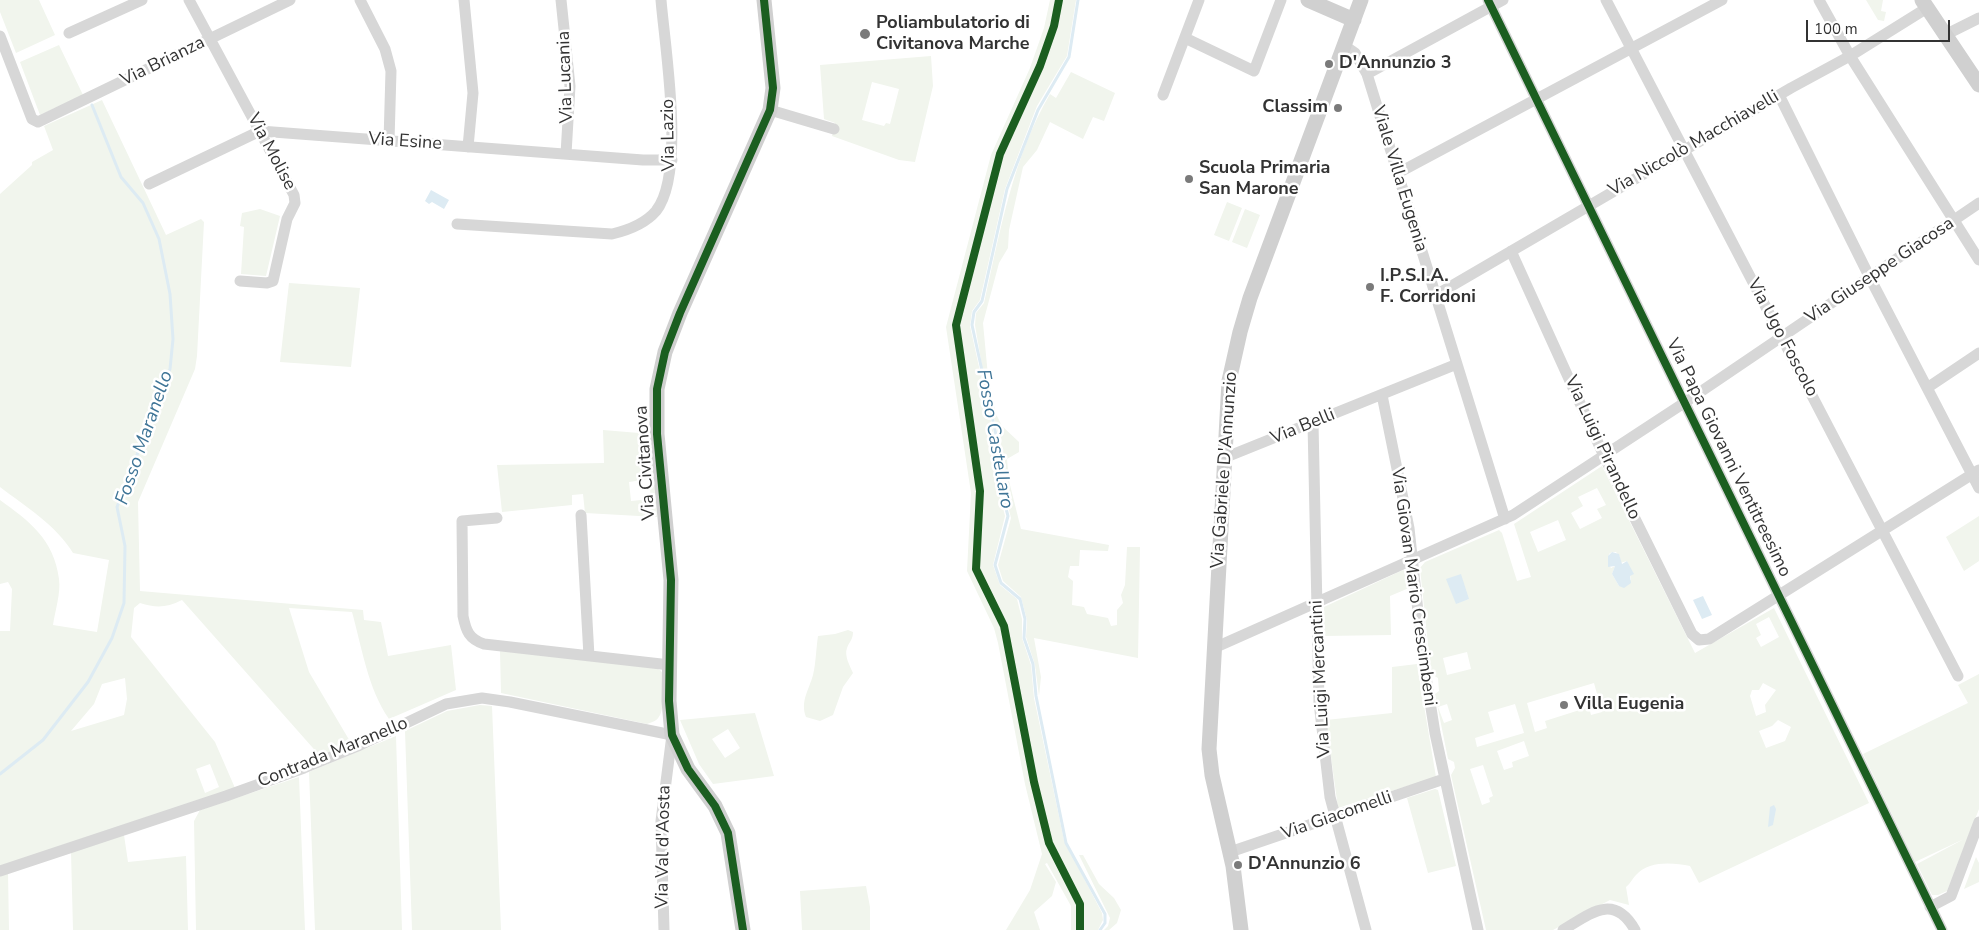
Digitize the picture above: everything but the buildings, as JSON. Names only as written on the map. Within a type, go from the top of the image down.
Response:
[{"type":"main road","name":"Via Civitanova","points":[[743,930],[728,833],[715,806],[688,770],[672,735],[669,701],[670,580],[656,414],[660,370],[680,313],[770,110],[773,88],[764,0]]},
{"type":"main road","points":[[1308,0],[1354,20]]},
{"type":"main road","name":"Via Gabriele D'Annunzio","points":[[1242,930],[1230,852],[1212,775],[1210,755],[1229,381],[1240,332],[1256,281],[1361,0]]},
{"type":"main road","points":[[1924,4],[1979,85]]},
{"type":"street","points":[[69,33],[142,0]]},
{"type":"street","name":"Via Molise","points":[[189,0],[294,195],[295,203],[287,219],[273,280],[267,283],[240,281]]},
{"type":"street","name":"Via Brianza","points":[[5,63],[35,122],[290,0]]},
{"type":"street","points":[[360,0],[385,48],[391,71],[389,141]]},
{"type":"street","points":[[464,0],[473,93],[468,147]]},
{"type":"street","name":"Via Lucania","points":[[561,0],[570,86],[566,154]]},
{"type":"street","name":"Via Lazio","points":[[457,224],[601,234],[624,231],[644,222],[656,210],[668,187],[672,160],[661,0]]},
{"type":"street","points":[[1163,95],[1199,0]]},
{"type":"street","points":[[1185,38],[1254,71],[1280,0]]},
{"type":"street","points":[[1366,74],[1489,3],[1503,0]]},
{"type":"street","name":"Via Ugo Foscolo","points":[[1606,0],[1958,676]]},
{"type":"street","points":[[1398,173],[1722,0]]},
{"type":"street","points":[[1819,0],[1850,56],[1979,260]]},
{"type":"street","name":"Via Papa Giovanni Ventitreesimo","points":[[1489,3],[1942,930]]},
{"type":"street","name":"Via Niccolò Macchiavelli","points":[[1436,295],[1779,94],[1850,56],[1924,4]]},
{"type":"street","points":[[1945,35],[1979,18]]},
{"type":"street","points":[[0,36],[5,63]]},
{"type":"street","name":"Viale Villa Eugenia","points":[[1344,46],[1356,53],[1366,74],[1505,519]]},
{"type":"street","points":[[1779,94],[1927,388],[1975,472],[1979,488]]},
{"type":"street","points":[[770,110],[834,130]]},
{"type":"street","name":"Via Esine","points":[[149,184],[260,131],[672,160]]},
{"type":"street","name":"Via Giuseppe Giacosa","points":[[1214,648],[1505,519],[1684,403],[1979,203]]},
{"type":"street","name":"Via Luigi Pirandello","points":[[1511,251],[1604,456],[1692,634],[1699,640],[1709,639],[1779,597]]},
{"type":"street","points":[[1927,388],[1979,353]]},
{"type":"street","name":"Via Belli","points":[[1224,458],[1457,364]]},
{"type":"street","name":"Via Giovan Mario Crescimbeni","points":[[1382,395],[1408,528],[1427,685],[1444,779],[1478,930]]},
{"type":"street","name":"Via Luigi Mercantini","points":[[1313,423],[1320,710],[1324,753],[1335,816],[1366,930]]},
{"type":"street","points":[[1779,597],[1975,472]]},
{"type":"street","points":[[581,515],[589,656]]},
{"type":"street","points":[[497,518],[462,521],[463,616],[466,630],[474,640],[484,644],[670,665]]},
{"type":"street","name":"Contrada Maranello","points":[[0,871],[304,768],[358,746],[446,704],[482,698],[672,735]]},
{"type":"street","name":"Via Val d'Aosta","points":[[664,930],[661,821],[672,735]]},
{"type":"street","name":"Via Giacomelli","points":[[1230,852],[1444,779]]},
{"type":"street","points":[[1930,907],[1951,896],[1979,822]]},
{"type":"street","points":[[1563,930],[1594,911],[1615,909],[1626,916],[1635,930]]},
{"type":"shaded area","points":[[0,0],[39,0],[55,35],[16,53],[0,12]]},
{"type":"shaded area","points":[[1050,0],[1076,0],[1067,56],[1037,106],[1005,189],[980,300],[972,311],[970,326],[998,453],[997,484],[1005,516],[993,565],[1000,585],[1017,599],[1022,619],[1022,638],[1031,665],[1034,698],[1064,840],[1102,913],[1103,920],[1098,930],[1071,930],[1071,906],[1047,863],[1045,864],[1056,882],[1052,896],[1034,912],[1040,930],[1006,930],[1030,890],[1042,854],[1025,784],[998,643],[994,628],[967,571],[971,493],[946,327],[991,155],[1030,68],[1044,28]]},
{"type":"shaded area","points":[[1866,0],[1883,0],[1881,11],[1886,12],[1884,21],[1878,20]]},
{"type":"shaded area","points":[[59,45],[83,95],[40,115],[20,62]]},
{"type":"shaded area","points":[[931,56],[933,86],[915,162],[899,160],[832,136],[835,123],[824,119],[820,65]],"holes":[[[872,82],[899,89],[890,124],[886,123],[884,126],[862,120]]]},
{"type":"shaded area","points":[[1071,72],[1115,93],[1104,121],[1093,117],[1083,139],[1050,122],[1037,150],[1023,167],[1009,230],[1008,248],[999,263],[983,323],[988,376],[996,414],[1002,426],[1019,442],[1019,452],[1007,459],[1009,481],[1021,529],[1109,545],[1108,551],[1080,550],[1079,566],[1070,566],[1068,577],[1073,581],[1072,605],[1084,607],[1087,614],[1108,618],[1111,626],[1117,625],[1117,610],[1123,603],[1121,595],[1125,585],[1127,547],[1140,547],[1138,658],[1034,638],[1041,677],[1039,696],[1035,665],[1026,637],[1027,620],[1021,597],[1003,581],[998,565],[1011,518],[1002,482],[1003,454],[984,378],[975,325],[976,313],[984,303],[1002,222],[1026,143],[1050,94],[1056,98]]},
{"type":"shaded area","points":[[102,100],[166,235],[201,219],[204,222],[195,369],[138,502],[140,591],[363,610],[364,620],[381,622],[388,656],[451,645],[456,690],[389,719],[371,681],[352,612],[289,608],[309,672],[351,743],[320,756],[182,600],[171,605],[161,606],[140,603],[134,608],[131,637],[215,742],[235,788],[0,867],[0,631],[10,631],[12,589],[8,582],[0,584],[0,500],[39,532],[52,553],[59,579],[59,596],[53,625],[97,632],[109,560],[73,553],[49,525],[0,487],[0,194],[32,165],[32,162],[53,150],[44,126]],"holes":[[[125,678],[127,699],[124,715],[71,731],[94,704],[102,684]],[[210,764],[219,787],[205,793],[196,769]]]},
{"type":"shaded area","points":[[431,190],[449,200],[444,209],[432,202],[429,204],[425,201]]},
{"type":"shaded area","points":[[1227,202],[1242,208],[1229,241],[1214,235]]},
{"type":"shaded area","points":[[260,209],[280,216],[266,276],[241,274],[244,227],[240,226],[242,213]]},
{"type":"shaded area","points":[[1245,209],[1260,215],[1247,248],[1232,242]]},
{"type":"shaded area","points":[[289,283],[360,288],[351,367],[280,362]]},
{"type":"shaded area","points":[[603,430],[651,434],[657,517],[585,513],[583,494],[572,495],[572,505],[502,512],[497,465],[604,463]],"holes":[[[649,479],[651,499],[631,501],[629,482]]]},
{"type":"shaded area","points":[[1602,466],[1695,653],[1774,608],[1869,803],[1699,883],[1690,866],[1677,864],[1655,865],[1641,870],[1626,887],[1629,905],[1610,900],[1553,930],[1486,930],[1451,775],[1455,768],[1454,762],[1448,759],[1435,694],[1439,691],[1438,678],[1431,674],[1420,568],[1425,562],[1499,530],[1502,533],[1517,581],[1531,577],[1514,524]],"holes":[[[1597,488],[1606,505],[1597,509],[1602,518],[1580,529],[1571,513],[1583,506],[1578,497]],[[1558,520],[1566,540],[1538,552],[1530,532]],[[1616,552],[1620,557],[1620,563],[1627,561],[1631,580],[1619,586],[1612,574],[1615,566],[1611,568],[1608,563],[1609,554]],[[1450,586],[1469,599],[1456,603]],[[1769,617],[1779,637],[1761,647],[1756,638],[1761,635],[1756,624]],[[1467,652],[1471,669],[1447,675],[1443,658]],[[1594,683],[1602,712],[1591,715],[1589,707],[1545,721],[1547,728],[1535,732],[1527,703]],[[1763,683],[1776,690],[1765,705],[1766,712],[1756,716],[1750,696],[1752,690],[1759,690]],[[1447,704],[1452,720],[1444,723],[1438,707]],[[1515,704],[1524,733],[1477,747],[1475,738],[1494,732],[1488,712]],[[1778,720],[1791,727],[1785,741],[1766,748],[1759,731],[1772,726]],[[1524,741],[1529,756],[1512,762],[1513,767],[1504,770],[1497,751]],[[1483,765],[1493,796],[1489,798],[1490,802],[1482,805],[1470,769]]]},
{"type":"shaded area","points":[[1979,516],[1979,561],[1964,571],[1946,537]]},
{"type":"shaded area","points":[[1612,552],[1619,554],[1622,564],[1627,561],[1634,574],[1630,576],[1631,583],[1624,588],[1619,586],[1612,574],[1615,566],[1608,567],[1608,556]]},
{"type":"shaded area","points":[[1403,570],[1407,572],[1409,588],[1390,596],[1391,635],[1324,636],[1324,607]]},
{"type":"shaded area","points":[[1461,574],[1469,599],[1456,604],[1446,579]]},
{"type":"shaded area","points":[[1703,596],[1712,615],[1702,619],[1693,600]]},
{"type":"shaded area","points":[[848,630],[853,632],[846,654],[853,673],[843,687],[833,715],[820,721],[806,717],[804,706],[814,670],[818,636]]},
{"type":"shaded area","points":[[500,651],[654,667],[661,671],[664,679],[664,700],[659,717],[647,724],[501,693]]},
{"type":"shaded area","points":[[1417,664],[1436,777],[1338,808],[1326,720],[1392,713],[1392,667]]},
{"type":"shaded area","points":[[1979,674],[1979,809],[1947,891],[1938,895],[1932,895],[1917,864],[1964,839],[1915,862],[1863,754],[1968,703],[1958,685]]},
{"type":"shaded area","points":[[480,705],[492,706],[501,930],[412,930],[405,731],[447,711]]},
{"type":"shaded area","points":[[755,713],[774,776],[713,784],[699,764],[680,720]],"holes":[[[728,729],[740,748],[725,758],[712,739]]]},
{"type":"shaded area","points":[[396,736],[402,930],[315,930],[309,772]]},
{"type":"shaded area","points":[[299,777],[305,930],[196,930],[194,821],[200,810]]},
{"type":"shaded area","points":[[1435,789],[1438,790],[1456,866],[1428,873],[1407,798]]},
{"type":"shaded area","points":[[1774,805],[1776,809],[1773,825],[1768,827],[1770,807]]},
{"type":"shaded area","points":[[124,835],[128,862],[186,856],[188,930],[73,930],[71,852]]},
{"type":"shaded area","points":[[1079,855],[1083,855],[1099,884],[1114,898],[1121,910],[1117,923],[1109,930],[1104,930],[1108,926],[1110,918]]},
{"type":"shaded area","points":[[1976,857],[1979,863],[1979,882],[1964,889]]},
{"type":"shaded area","points":[[8,872],[9,930],[0,930],[0,875]]},
{"type":"shaded area","points":[[866,886],[870,907],[870,930],[802,930],[800,891]]},
{"type":"waterway","name":"Fosso Castellaro","points":[[1078,0],[1069,57],[1038,110],[1007,189],[982,301],[974,312],[972,325],[1000,453],[999,482],[1008,516],[995,565],[1001,583],[1020,599],[1025,619],[1024,638],[1033,664],[1036,696],[1066,843],[1105,914],[1105,923],[1100,930]]},
{"type":"waterway","name":"Fosso Maranello","points":[[0,774],[43,740],[88,682],[112,638],[124,603],[125,546],[117,507],[170,369],[173,339],[170,294],[159,239],[143,203],[121,177],[92,105]]},
{"type":"cycle path","points":[[743,930],[728,833],[715,806],[688,769],[672,735],[669,701],[671,580],[657,434],[657,389],[665,352],[680,313],[770,110],[773,88],[764,0]]},
{"type":"cycle path","points":[[1059,0],[1054,26],[1040,66],[1000,154],[956,325],[980,491],[976,569],[1004,626],[1034,782],[1049,843],[1080,904],[1080,930]]},
{"type":"cycle path","points":[[1488,0],[1942,930]]},
{"type":"place","name":"Poliambulatorio di Civitanova Marche","points":[[865,34]]},
{"type":"place","name":"D'Annunzio 3","points":[[1329,64]]},
{"type":"place","name":"Classim","points":[[1338,108]]},
{"type":"place","name":"Scuola Primaria San Marone","points":[[1189,179]]},
{"type":"place","name":"I.P.S.I.A. F. Corridoni","points":[[1370,287]]},
{"type":"place","name":"Villa Eugenia","points":[[1564,705]]},
{"type":"place","name":"D'Annunzio 6","points":[[1238,865]]}]
